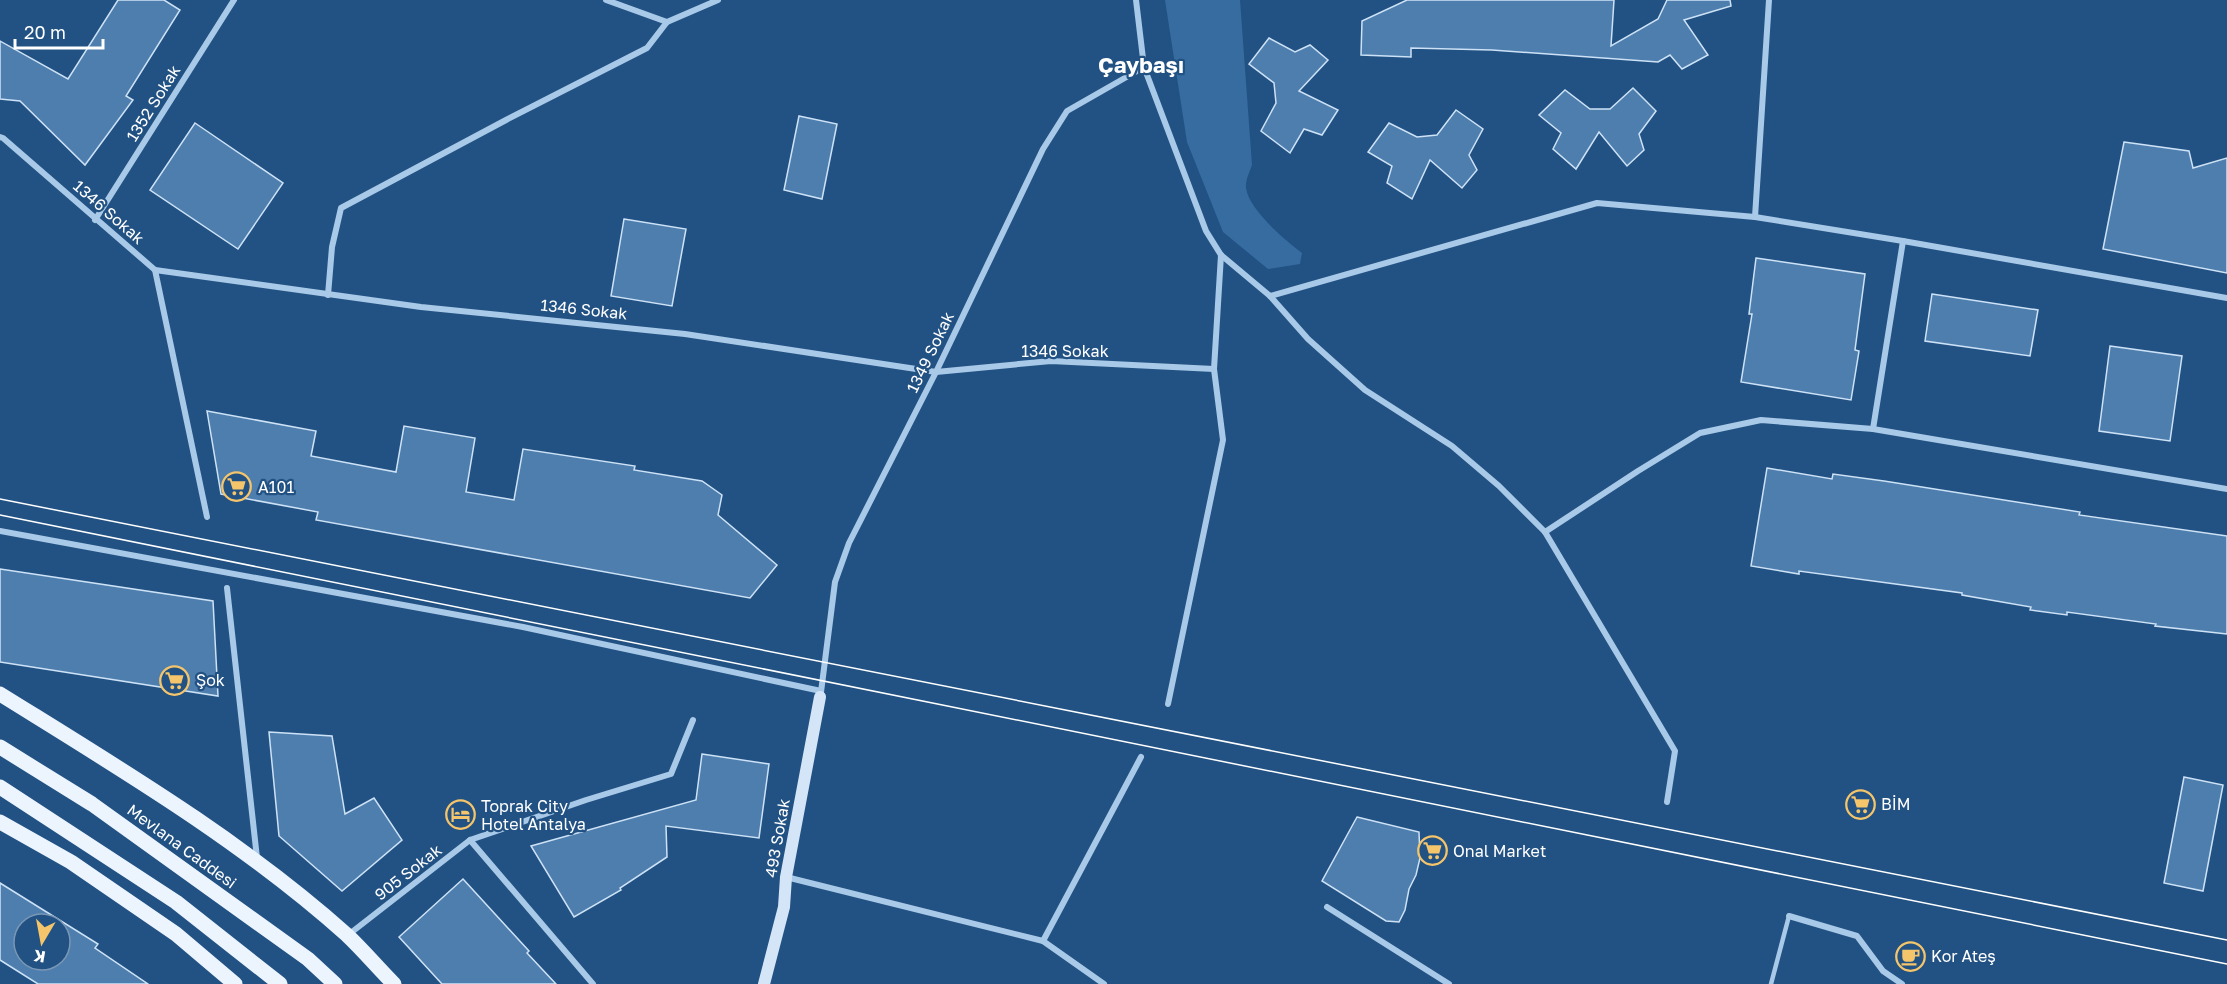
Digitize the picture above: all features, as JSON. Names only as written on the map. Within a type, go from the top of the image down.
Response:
[{"type":"main road","points":[[0,694],[113,765],[257,861],[347,935],[394,984]]},
{"type":"main road","name":"Mevlana Caddesi","points":[[0,747],[92,804],[308,959],[335,984]]},
{"type":"main road","points":[[0,787],[176,902],[280,984]]},
{"type":"main road","points":[[0,822],[71,862],[166,927],[235,984]]},
{"type":"street","name":"1352 Sokak","points":[[95,220],[234,0]]},
{"type":"street","points":[[606,0],[667,22]]},
{"type":"street","points":[[328,295],[332,248],[341,208],[647,48],[667,22],[718,0]]},
{"type":"street","points":[[1136,0],[1144,68],[1206,231],[1221,255],[1270,296],[1308,339],[1365,390],[1452,446],[1499,486],[1545,532],[1675,751],[1667,802]]},
{"type":"street","points":[[1755,217],[1769,0]]},
{"type":"street","name":"1349 Sokak","points":[[821,694],[835,582],[849,543],[936,372],[1038,158],[1068,111],[1144,68]]},
{"type":"street","name":"1346 Sokak","points":[[0,137],[155,270],[421,307],[685,334],[936,372],[1051,361],[1215,369]]},
{"type":"street","points":[[1270,296],[1597,203],[1755,217],[2227,298]]},
{"type":"street","points":[[1873,429],[1903,241]]},
{"type":"street","points":[[1167,704],[1223,440],[1215,369],[1221,255]]},
{"type":"street","points":[[155,270],[207,517]]},
{"type":"street","points":[[1545,532],[1638,471],[1700,434],[1761,420],[1873,429],[2227,489]]},
{"type":"street","points":[[0,531],[523,627],[821,694]]},
{"type":"street","points":[[227,588],[257,861]]},
{"type":"street","name":"493 Sokak","points":[[764,984],[784,907],[786,877],[821,694]]},
{"type":"street","name":"905 Sokak","points":[[347,935],[470,840],[586,800],[671,774],[693,720]]},
{"type":"street","points":[[1043,941],[1141,757]]},
{"type":"street","points":[[470,840],[593,984]]},
{"type":"street","points":[[786,877],[1043,941],[1104,984]]},
{"type":"street","points":[[1327,907],[1449,984]]},
{"type":"street","points":[[1789,916],[1857,936],[1883,971],[1902,984]]},
{"type":"lane","points":[[1771,984],[1789,916]]},
{"type":"shaded area","points":[[1165,0],[1240,0],[1252,165],[1246,188],[1261,215],[1302,253],[1300,264],[1268,269],[1223,232],[1187,142]]},
{"type":"building","points":[[118,0],[164,0],[180,10],[126,96],[133,100],[85,165],[20,101],[0,99],[0,41],[68,79]]},
{"type":"building","points":[[1407,0],[1614,0],[1611,46],[1658,19],[1667,0],[1730,0],[1731,6],[1684,20],[1708,55],[1682,69],[1670,55],[1658,62],[1492,50],[1411,48],[1411,57],[1361,55],[1362,21]]},
{"type":"building","points":[[1269,38],[1295,52],[1310,45],[1328,60],[1299,91],[1338,110],[1322,135],[1304,129],[1290,153],[1261,131],[1276,103],[1274,83],[1249,64]]},
{"type":"building","points":[[1633,88],[1656,111],[1639,134],[1644,150],[1627,166],[1599,132],[1576,169],[1553,149],[1561,133],[1539,115],[1565,90],[1590,109],[1610,109]]},
{"type":"building","points":[[1456,110],[1483,129],[1469,155],[1477,170],[1462,188],[1430,160],[1412,199],[1387,183],[1392,166],[1368,152],[1389,123],[1417,137],[1437,135]]},
{"type":"building","points":[[799,116],[837,124],[822,199],[784,190]]},
{"type":"building","points":[[195,123],[283,183],[238,249],[150,190]]},
{"type":"building","points":[[2124,142],[2189,151],[2193,168],[2227,158],[2227,273],[2103,249]]},
{"type":"building","points":[[624,219],[686,229],[672,306],[611,296]]},
{"type":"building","points":[[1756,258],[1865,274],[1855,350],[1859,351],[1851,400],[1741,382],[1752,314],[1749,314]]},
{"type":"building","points":[[1932,294],[2038,310],[2030,356],[1925,341]]},
{"type":"building","points":[[2110,346],[2182,356],[2170,441],[2099,431]]},
{"type":"building","points":[[207,411],[316,431],[311,456],[396,472],[404,426],[475,438],[466,492],[514,500],[523,449],[635,466],[634,470],[702,481],[722,495],[718,515],[777,565],[750,598],[316,520],[318,512],[221,494]]},
{"type":"building","points":[[1767,468],[1832,479],[1833,474],[1884,481],[2080,512],[2079,515],[2227,536],[2227,634],[2155,626],[2156,624],[2067,612],[2067,615],[2030,610],[2031,607],[1962,595],[1962,593],[1799,571],[1799,574],[1751,566]]},
{"type":"building","points":[[0,569],[213,601],[218,696],[0,662]]},
{"type":"building","points":[[269,732],[332,736],[345,814],[374,798],[402,840],[342,891],[279,836]]},
{"type":"building","points":[[702,754],[769,764],[759,838],[666,826],[667,857],[620,888],[621,890],[574,917],[531,846],[696,800]]},
{"type":"building","points":[[2184,777],[2223,785],[2203,891],[2164,883]]},
{"type":"building","points":[[1357,817],[1419,832],[1420,858],[1416,875],[1409,889],[1405,910],[1399,922],[1386,921],[1322,881]]},
{"type":"building","points":[[463,879],[556,984],[442,984],[399,937]]},
{"type":"building","points":[[0,883],[47,912],[12,912],[12,968],[0,960]]},
{"type":"building","points":[[72,928],[98,944],[95,948],[148,984],[38,984],[19,972],[72,972]]},
{"type":"tram line","points":[[0,499],[2227,940]]},
{"type":"tram line","points":[[0,515],[2227,964]]},
{"type":"place","name":"A101","points":[[237,487]]},
{"type":"place","name":"Şok","points":[[175,680]]},
{"type":"place","name":"BİM","points":[[1860,804]]},
{"type":"place","name":"Toprak City Hotel Antalya","points":[[460,815]]},
{"type":"place","name":"Onal Market","points":[[1432,851]]},
{"type":"place","name":"Kor Ateş","points":[[1910,956]]},
{"type":"district","name":"Çaybaşı","points":[[1141,65]]}]
